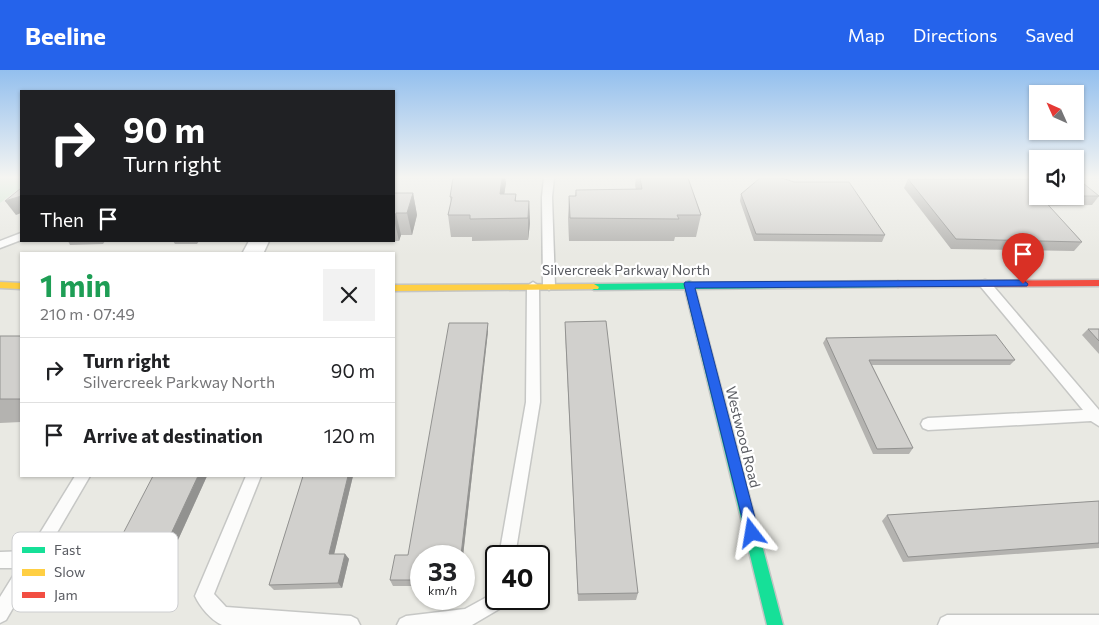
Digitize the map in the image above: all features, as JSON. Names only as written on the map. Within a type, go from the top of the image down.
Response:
[{"type":"main road","name":"Silvercreek Parkway North","points":[[395,288],[689,284],[1099,283]]},
{"type":"main road","name":"Westwood Road","points":[[689,284],[775,625]]},
{"type":"main road","points":[[0,286],[20,286]]},
{"type":"lane","points":[[547,204],[549,286]]},
{"type":"lane","points":[[0,245],[20,236]]},
{"type":"lane","points":[[985,284],[1097,417]]},
{"type":"lane","points":[[509,545],[533,402],[533,286]]},
{"type":"lane","points":[[928,424],[1097,417]]},
{"type":"lane","points":[[49,532],[82,477]]},
{"type":"lane","points":[[254,477],[204,596],[222,616],[351,625]]},
{"type":"lane","points":[[0,614],[12,594]]},
{"type":"lane","points":[[406,625],[467,618],[485,608]]},
{"type":"lane","points":[[947,624],[1099,624]]},
{"type":"building","points":[[395,204],[410,204],[407,213],[396,213],[395,216]]},
{"type":"building","points":[[450,204],[529,204],[528,218],[470,219],[470,215],[448,215]]},
{"type":"building","points":[[569,204],[697,204],[701,215],[677,215],[679,219],[570,218]]},
{"type":"building","points":[[745,204],[864,204],[885,235],[756,234]]},
{"type":"building","points":[[928,204],[1048,205],[1082,242],[956,239]]},
{"type":"building","points":[[606,321],[638,593],[578,594],[565,322]]},
{"type":"building","points":[[449,323],[488,323],[462,545],[410,545],[410,580],[390,580],[395,555],[408,555]]},
{"type":"building","points":[[1088,329],[1099,329],[1099,341]]},
{"type":"building","points":[[996,335],[1015,360],[869,360],[913,448],[877,449],[826,338]]},
{"type":"building","points":[[0,336],[20,336],[20,399],[0,399]]},
{"type":"building","points":[[152,477],[198,477],[172,532],[124,532]]},
{"type":"building","points":[[303,477],[348,477],[329,554],[345,554],[338,583],[269,585]]},
{"type":"building","points":[[1099,501],[1099,543],[908,557],[887,515]]},
{"type":"traffic: fast","points":[[689,284],[775,625]]},
{"type":"traffic: fast","points":[[594,287],[898,284]]},
{"type":"traffic: slow","points":[[0,285],[20,286]]},
{"type":"traffic: slow","points":[[395,288],[594,287]]},
{"type":"traffic: jam","points":[[898,284],[1099,283]]},
{"type":"route","points":[[752,533],[689,284],[1023,284]]}]
